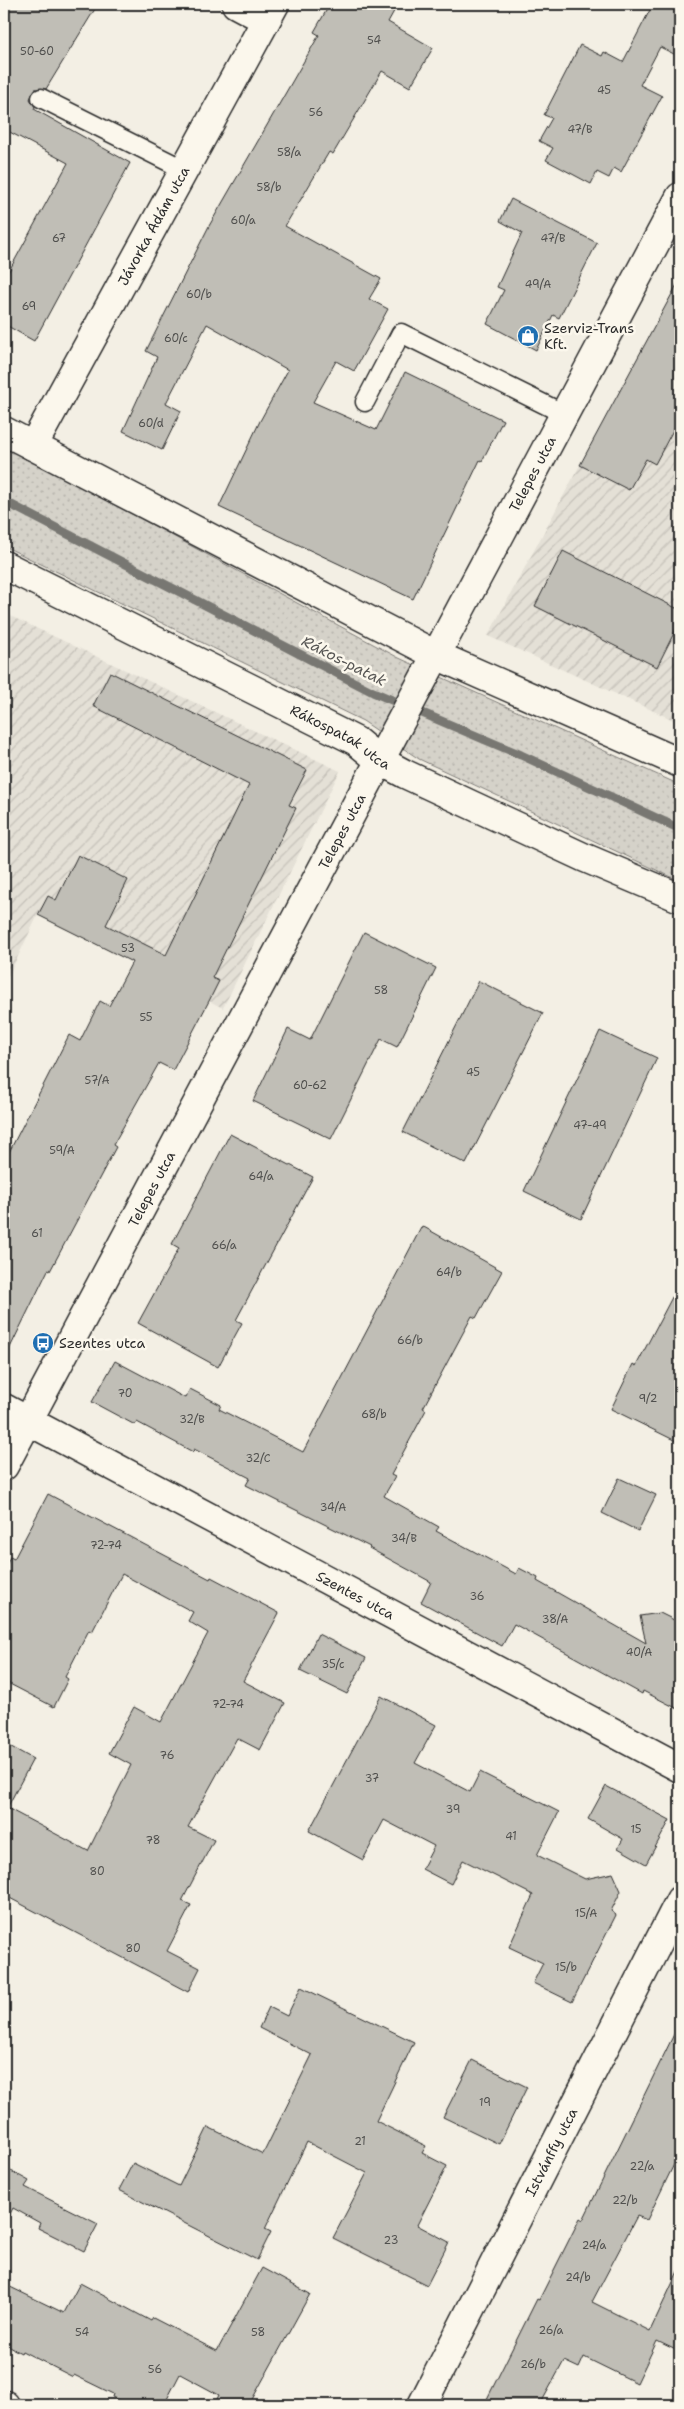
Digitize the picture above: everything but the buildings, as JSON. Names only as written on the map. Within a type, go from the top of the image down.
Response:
[{"type":"street","points":[[236,4],[270,12]]},
{"type":"street","name":"Jávorka Ádám utca","points":[[33,446],[270,12]]},
{"type":"street","name":"Telepes utca","points":[[4,1466],[680,197]]},
{"type":"street","points":[[4,431],[436,655],[680,763]]},
{"type":"street","name":"Rákospatak utca","points":[[4,564],[356,741],[385,749],[453,798],[680,898]]},
{"type":"street","name":"Szentes utca","points":[[4,1408],[680,1768]]},
{"type":"street","name":"Istvánffy utca","points":[[422,2405],[680,1900]]},
{"type":"lane","points":[[41,98],[183,169]]},
{"type":"lane","points":[[365,402],[401,333],[564,414]]},
{"type":"shaded area","points":[[680,279],[680,723],[488,636]]},
{"type":"shaded area","points":[[4,445],[399,658],[680,785],[680,881],[419,759],[363,721],[4,546]]},
{"type":"shaded area","points":[[4,613],[340,771],[223,1008],[38,915],[4,985]]},
{"type":"waterway","name":"Rákos-patak","points":[[4,501],[373,692],[521,755],[680,829]]},
{"type":"place","name":"Szerviz-Trans Kft.","points":[[528,336]]},
{"type":"place","name":"Szentes utca","points":[[43,1343]]}]
